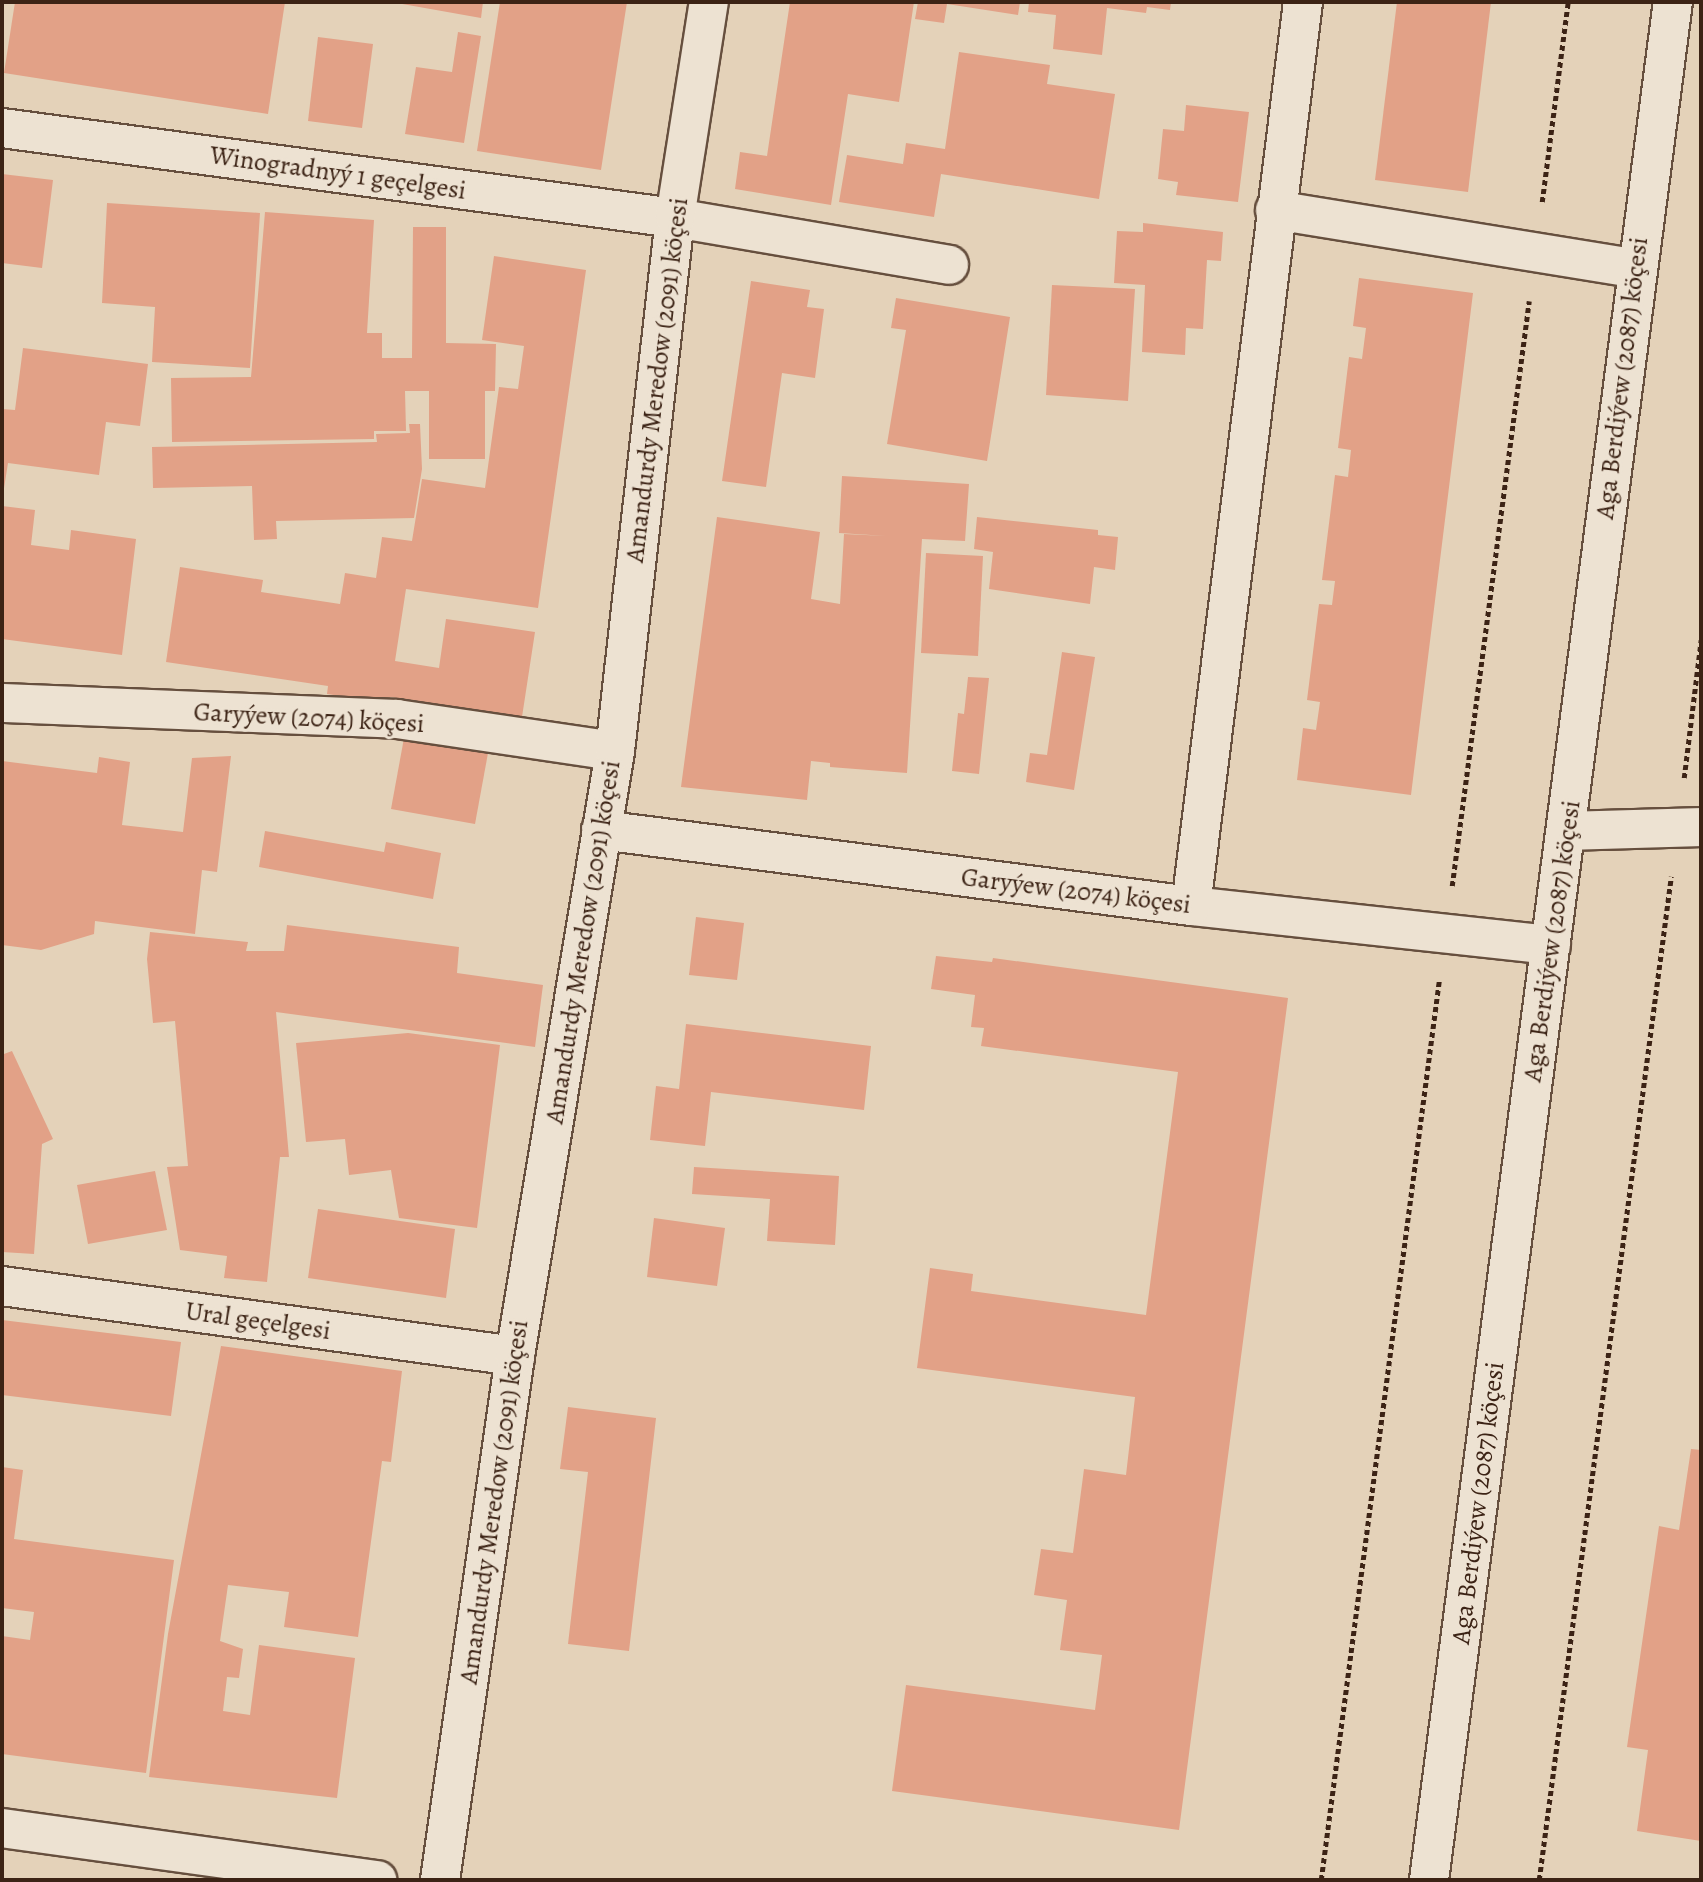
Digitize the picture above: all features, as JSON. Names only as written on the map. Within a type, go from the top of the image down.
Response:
[{"type":"street","name":"Amandurdy Meredow (2091) köçesi","points":[[440,1880],[515,1356],[614,751],[675,218],[709,2]]},
{"type":"street","points":[[1191,906],[1275,210],[1303,2]]},
{"type":"street","name":"Aga Berdiýew (2087) köçesi","points":[[1429,1880],[1567,831],[1635,268],[1673,2]]},
{"type":"street","name":"Winogradnyý 1 geçelgesi","points":[[2,128],[675,218],[949,265]]},
{"type":"street","points":[[1275,210],[1635,268]]},
{"type":"street","name":"Garyýew (2074) köçesi","points":[[2,703],[397,719],[614,751]]},
{"type":"street","points":[[1567,831],[1690,826]]},
{"type":"street","name":"Garyýew (2074) köçesi","points":[[601,830],[1191,906],[1551,945]]},
{"type":"street","name":"Ural geçelgesi","points":[[2,1286],[515,1356]]},
{"type":"street","points":[[2,1828],[377,1880]]},
{"type":"path","points":[[1539,1880],[1690,826],[1701,640]]},
{"type":"building","points":[[15,2],[285,2],[268,114],[4,73]]},
{"type":"building","points":[[391,2],[483,2],[481,18]]},
{"type":"building","points":[[500,2],[627,2],[601,170],[477,151]]},
{"type":"building","points":[[790,2],[914,2],[899,102],[848,94],[831,205],[735,189],[740,152],[767,156]]},
{"type":"building","points":[[918,2],[1020,2],[1018,15],[947,4],[944,23],[915,19]]},
{"type":"building","points":[[1029,2],[1171,2],[1170,10],[1147,7],[1146,13],[1107,8],[1102,55],[1053,49],[1056,15],[1028,12]]},
{"type":"building","points":[[1397,2],[1491,2],[1468,192],[1375,180]]},
{"type":"building","points":[[458,32],[481,36],[464,143],[405,134],[416,67],[452,72]]},
{"type":"building","points":[[318,37],[373,44],[362,128],[308,121]]},
{"type":"building","points":[[959,52],[1050,65],[1047,84],[1115,94],[1099,199],[941,174],[934,217],[839,202],[847,155],[903,164],[906,143],[945,149]]},
{"type":"building","points":[[1186,105],[1249,112],[1238,202],[1176,195],[1178,182],[1158,179],[1163,129],[1184,131]]},
{"type":"building","points":[[2,174],[53,180],[42,268],[2,263]]},
{"type":"building","points":[[107,203],[260,213],[250,368],[152,362],[155,307],[102,303]]},
{"type":"building","points":[[265,212],[374,220],[367,333],[382,333],[382,358],[412,358],[413,227],[446,227],[446,343],[496,344],[495,391],[485,391],[485,459],[429,459],[429,391],[405,391],[406,431],[374,431],[374,439],[172,442],[171,378],[251,377]]},
{"type":"building","points":[[1143,223],[1223,232],[1221,261],[1207,260],[1203,329],[1186,328],[1185,355],[1142,352],[1145,285],[1114,283],[1117,231],[1143,232]]},
{"type":"building","points":[[494,256],[586,270],[538,608],[406,589],[395,661],[439,668],[446,619],[535,632],[522,717],[390,697],[389,703],[327,694],[328,686],[166,662],[180,567],[263,580],[261,592],[340,604],[345,573],[376,578],[382,537],[412,541],[422,479],[485,488],[499,387],[518,389],[524,346],[482,340]]},
{"type":"building","points":[[1359,278],[1473,293],[1411,795],[1297,780],[1303,728],[1316,730],[1320,702],[1307,700],[1319,604],[1332,605],[1335,581],[1322,580],[1335,475],[1348,477],[1351,450],[1338,448],[1349,357],[1362,359],[1366,328],[1353,326]]},
{"type":"building","points":[[751,281],[810,290],[807,307],[824,309],[815,378],[782,373],[766,487],[722,481]]},
{"type":"building","points":[[1052,285],[1135,289],[1128,401],[1046,395]]},
{"type":"building","points":[[896,298],[1010,317],[987,461],[887,444],[906,330],[891,328]]},
{"type":"building","points":[[23,348],[148,364],[140,426],[106,422],[99,475],[8,463],[2,501],[2,409],[15,410]]},
{"type":"building","points":[[409,424],[420,424],[422,469],[414,518],[276,521],[277,539],[254,540],[252,486],[153,488],[152,447],[377,442],[376,434],[410,433]]},
{"type":"building","points":[[842,476],[969,484],[965,541],[922,539],[907,773],[830,767],[830,763],[811,761],[807,800],[681,787],[717,517],[820,532],[811,599],[840,604],[844,534],[887,536],[839,533]]},
{"type":"building","points":[[2,506],[35,510],[31,545],[69,550],[71,530],[136,539],[122,655],[2,639]]},
{"type":"building","points":[[977,517],[1098,530],[1098,535],[1118,537],[1115,570],[1094,567],[1090,604],[989,589],[993,552],[974,549]]},
{"type":"building","points":[[926,553],[983,556],[978,656],[921,653]]},
{"type":"building","points":[[1062,652],[1095,657],[1074,790],[1026,782],[1030,753],[1047,755]]},
{"type":"building","points":[[968,677],[989,678],[979,774],[952,771],[958,713],[964,714]]},
{"type":"building","points":[[404,738],[488,753],[475,824],[391,809]]},
{"type":"building","points":[[231,756],[217,872],[202,870],[195,934],[95,921],[94,934],[41,950],[2,945],[2,761],[97,773],[99,757],[130,762],[122,825],[183,832],[192,758]]},
{"type":"building","points":[[265,831],[384,852],[386,842],[441,853],[433,899],[259,867]]},
{"type":"building","points":[[696,917],[744,923],[737,980],[689,975]]},
{"type":"building","points":[[287,925],[459,947],[457,973],[543,985],[535,1047],[276,1012],[289,1157],[280,1157],[267,1282],[224,1278],[227,1256],[180,1250],[167,1167],[188,1166],[175,1021],[153,1023],[147,959],[150,932],[248,942],[246,951],[284,951]]},
{"type":"building","points":[[936,956],[992,962],[993,958],[1288,998],[1179,1830],[892,1791],[906,1685],[1095,1710],[1102,1655],[1060,1650],[1067,1600],[1034,1595],[1041,1549],[1073,1553],[1084,1469],[1126,1475],[1135,1397],[917,1368],[930,1268],[973,1274],[971,1291],[1146,1315],[1178,1072],[981,1046],[984,1028],[971,1027],[975,995],[931,989]]},
{"type":"building","points":[[686,1024],[871,1046],[864,1110],[711,1092],[705,1146],[650,1140],[656,1086],[679,1089]]},
{"type":"building","points":[[408,1033],[500,1045],[477,1228],[399,1218],[391,1170],[349,1175],[345,1139],[306,1142],[296,1043]]},
{"type":"building","points":[[2,1049],[4,1054],[12,1051],[53,1139],[42,1144],[34,1254],[2,1252]]},
{"type":"building","points":[[694,1167],[839,1176],[835,1245],[767,1241],[770,1199],[692,1194]]},
{"type":"building","points":[[155,1171],[167,1230],[88,1244],[77,1185]]},
{"type":"building","points":[[318,1209],[455,1229],[446,1298],[308,1278]]},
{"type":"building","points":[[654,1218],[725,1228],[717,1286],[647,1277]]},
{"type":"building","points":[[2,1320],[181,1342],[171,1416],[2,1395]]},
{"type":"building","points":[[221,1346],[402,1371],[391,1462],[382,1461],[358,1637],[284,1627],[289,1592],[228,1585],[220,1641],[243,1649],[239,1678],[227,1677],[223,1711],[250,1715],[259,1645],[355,1658],[337,1798],[149,1777],[168,1634]]},
{"type":"building","points":[[568,1407],[656,1418],[629,1651],[568,1644],[588,1472],[560,1469]]},
{"type":"building","points":[[1691,1449],[1701,1450],[1701,1841],[1637,1831],[1648,1750],[1627,1747],[1659,1526],[1679,1530]]},
{"type":"building","points":[[2,1467],[23,1470],[14,1539],[174,1560],[146,1773],[2,1754],[2,1636],[30,1640],[34,1612],[2,1608]]}]
